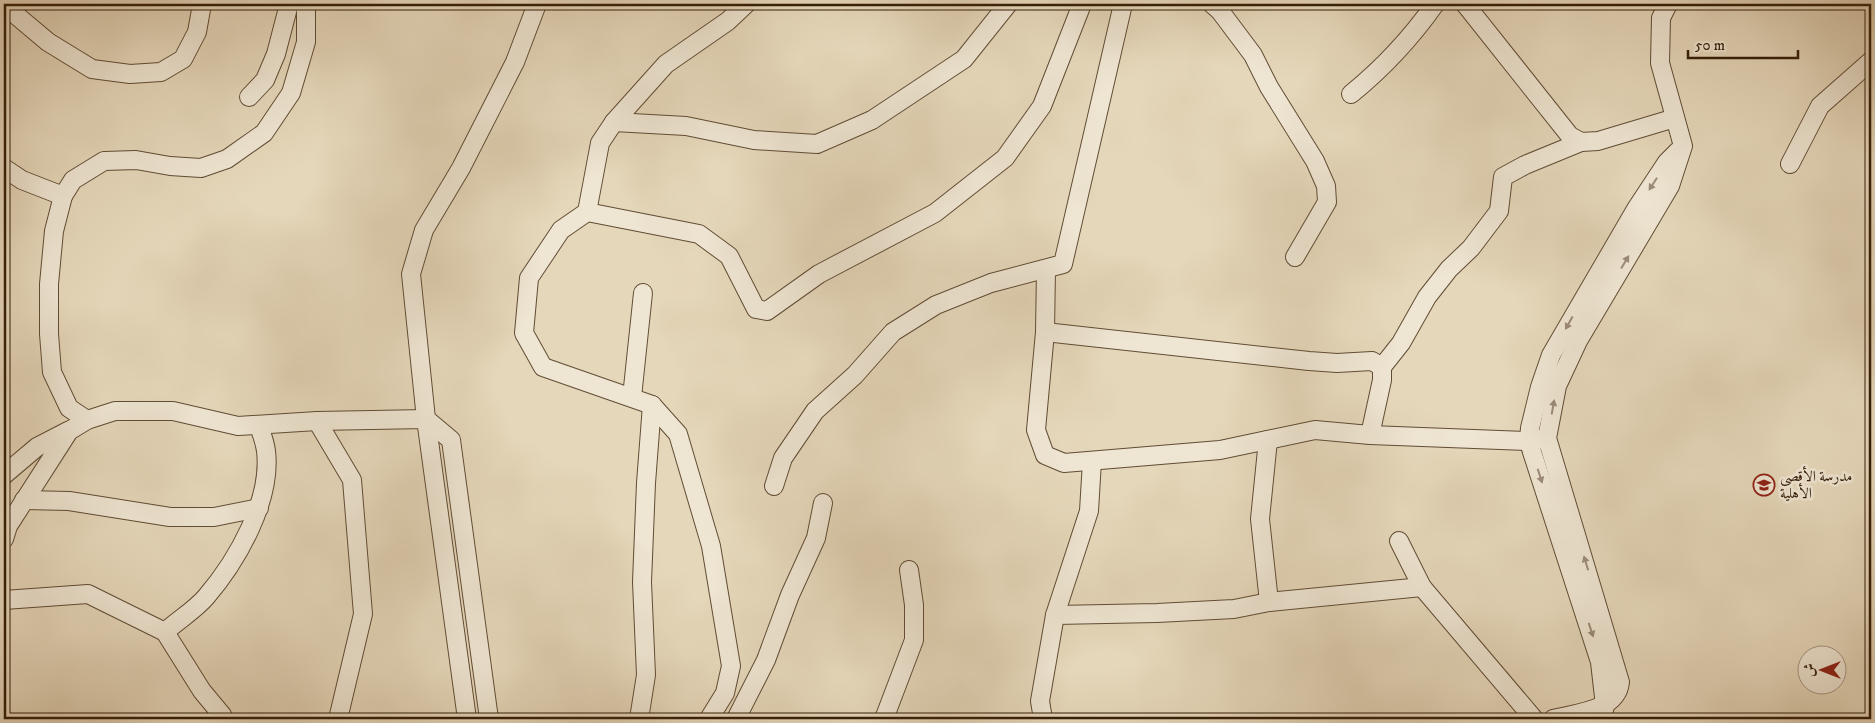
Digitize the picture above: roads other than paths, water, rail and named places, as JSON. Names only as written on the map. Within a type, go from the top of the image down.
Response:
[{"type":"street","points":[[4,5],[48,42],[92,69],[130,74],[161,72],[183,60],[198,32],[202,4]]},
{"type":"street","points":[[249,97],[264,80],[276,54],[289,4]]},
{"type":"street","points":[[87,420],[69,408],[52,372],[49,334],[50,284],[54,231],[63,196],[73,180],[104,161],[136,160],[170,166],[201,168],[227,159],[264,133],[290,93],[306,42],[306,4]]},
{"type":"street","points":[[467,719],[426,419],[411,274],[414,258],[424,230],[461,168],[515,62],[537,4]]},
{"type":"street","points":[[709,719],[725,692],[731,666],[712,555],[678,434],[652,405],[543,367],[524,333],[529,278],[560,230],[586,212],[600,143],[614,122],[666,64],[728,20],[746,4]]},
{"type":"street","points":[[614,122],[686,126],[754,140],[817,144],[872,120],[964,59],[1008,4]]},
{"type":"street","points":[[586,212],[699,234],[730,256],[756,309],[767,311],[819,274],[935,213],[1004,158],[1042,106],[1082,4]]},
{"type":"street","points":[[774,486],[783,458],[815,410],[855,375],[893,332],[936,305],[991,283],[1063,264],[1123,4]]},
{"type":"street","points":[[1212,4],[1220,11],[1253,55],[1269,87],[1315,161],[1326,186],[1327,202],[1295,258]]},
{"type":"street","points":[[1351,94],[1375,75],[1419,27],[1435,4]]},
{"type":"street","points":[[1465,4],[1570,136],[1581,142]]},
{"type":"street","points":[[1553,719],[1603,713],[1619,692],[1620,682],[1548,438],[1557,386],[1578,342],[1670,186],[1683,146],[1660,63],[1661,18],[1668,4]]},
{"type":"street","points":[[1790,164],[1820,106],[1871,61]]},
{"type":"street","points":[[1370,435],[1382,380],[1382,367],[1401,343],[1427,297],[1449,269],[1471,248],[1499,211],[1504,177],[1525,165],[1581,142],[1598,141],[1675,118]]},
{"type":"street","points":[[1603,713],[1600,662],[1595,642],[1529,441],[1530,428],[1540,387],[1551,355],[1636,210],[1667,162],[1683,146]]},
{"type":"street","points":[[4,168],[22,180],[63,196]]},
{"type":"street","points":[[1046,269],[1045,332],[1036,430],[1045,455],[1064,463],[1220,450],[1315,430],[1370,435],[1529,441],[1548,438]]},
{"type":"street","points":[[632,397],[643,293]]},
{"type":"street","points":[[1045,332],[1309,361],[1337,363],[1372,361],[1382,367]]},
{"type":"street","points":[[639,719],[646,675],[642,582],[646,483],[652,405]]},
{"type":"street","points":[[4,475],[37,447],[87,420],[115,410],[173,410],[238,426],[317,421],[426,419],[451,440],[489,719]]},
{"type":"street","points":[[317,421],[352,480],[363,614],[338,719]]},
{"type":"street","points":[[165,632],[206,598],[230,564],[259,508],[265,483],[266,451],[259,425]]},
{"type":"street","points":[[4,539],[8,526],[69,431]]},
{"type":"street","points":[[1268,440],[1260,519],[1269,602]]},
{"type":"street","points":[[1043,719],[1040,701],[1055,615],[1089,511],[1092,461]]},
{"type":"street","points":[[24,500],[69,501],[170,517],[214,517],[259,508]]},
{"type":"street","points":[[736,719],[766,660],[790,596],[816,538],[822,503]]},
{"type":"street","points":[[1400,541],[1422,587],[1534,719]]},
{"type":"street","points":[[884,719],[914,640],[914,605],[909,570]]},
{"type":"street","points":[[1055,615],[1234,609],[1269,602],[1422,587]]},
{"type":"street","points":[[4,600],[88,594],[165,632],[202,691],[224,719]]},
{"type":"place","name":"مدرسة الأقصى الأهلية","points":[[1764,485]]}]
